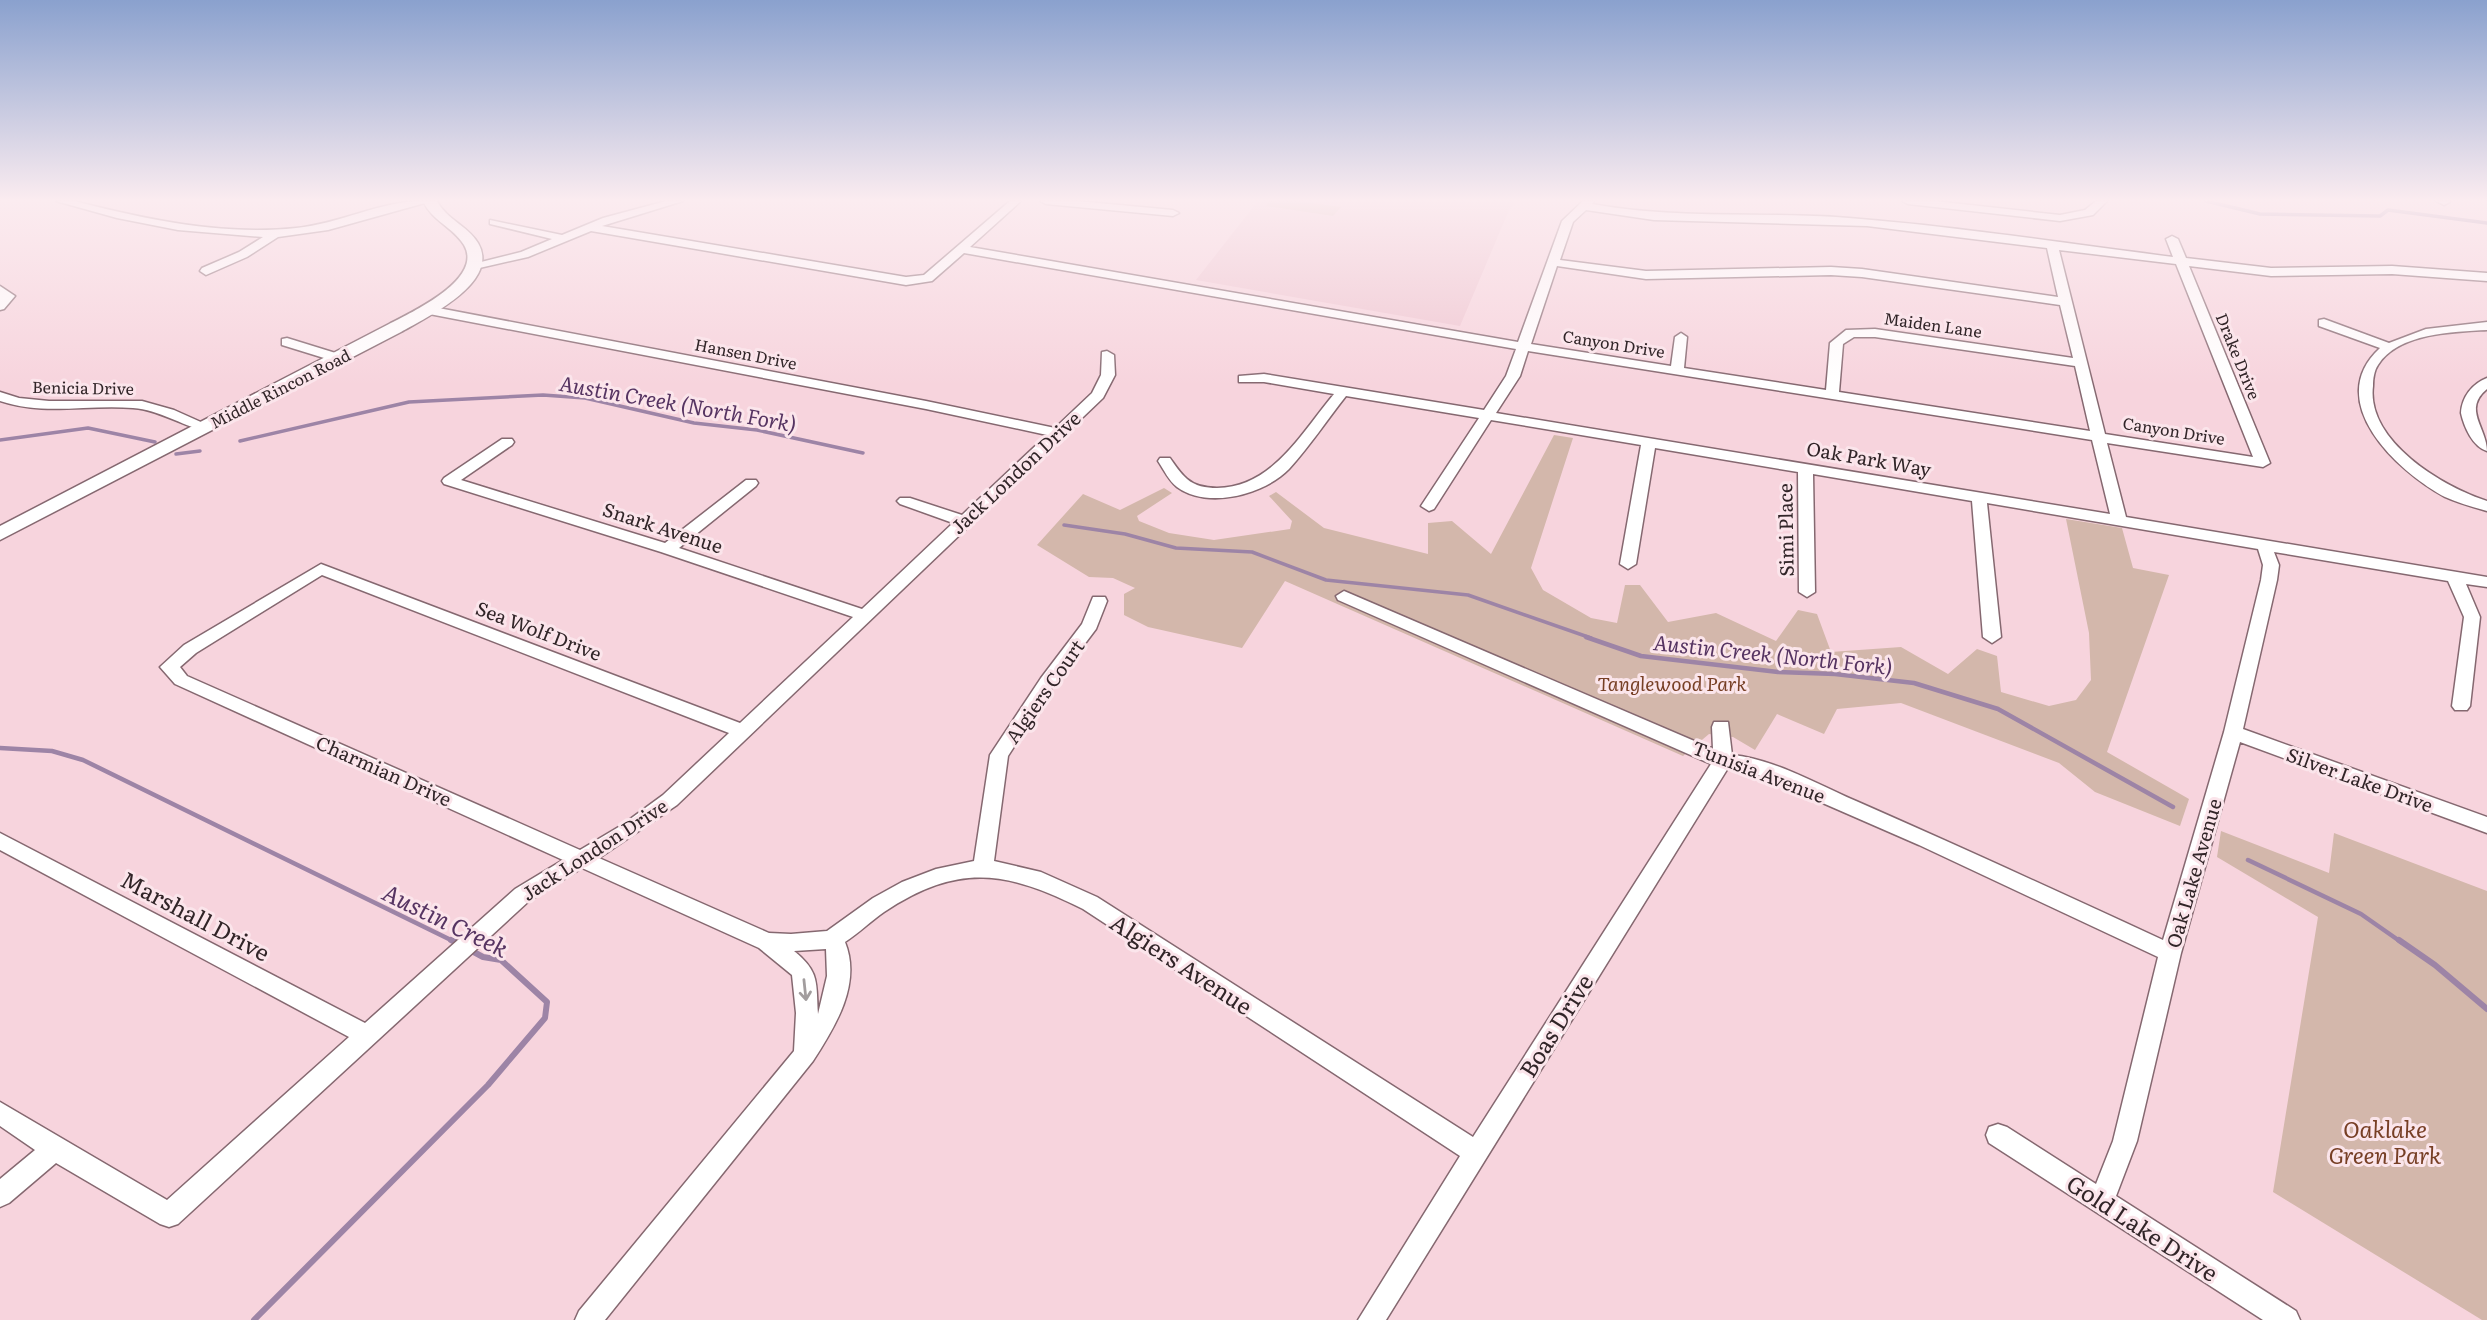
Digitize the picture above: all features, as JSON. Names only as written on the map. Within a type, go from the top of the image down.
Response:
[{"type":"street","points":[[206,271],[227,263]]},
{"type":"street","points":[[475,265],[487,263]]},
{"type":"street","points":[[798,263],[906,281],[928,278],[946,263]]},
{"type":"street","name":"Canyon Drive","points":[[1040,263],[1523,346],[2263,463]]},
{"type":"street","points":[[1429,506],[1513,376],[1552,263]]},
{"type":"street","points":[[1556,263],[1646,275],[1831,271],[1862,273],[2065,302]]},
{"type":"street","points":[[2056,263],[2119,520]]},
{"type":"street","name":"Drake Drive","points":[[2180,263],[2263,463]]},
{"type":"street","points":[[2185,263],[2271,272],[2392,270],[2487,277]]},
{"type":"street","name":"Middle Rincon Road","points":[[0,534],[428,310],[454,292],[475,265]]},
{"type":"street","points":[[0,290],[9,296],[0,306]]},
{"type":"street","name":"Hansen Drive","points":[[428,310],[926,405],[1057,433]]},
{"type":"street","points":[[2324,323],[2391,348]]},
{"type":"street","points":[[2487,326],[2415,337],[2391,348],[2371,363],[2363,390],[2378,430],[2414,470],[2453,495],[2487,506]]},
{"type":"street","name":"Maiden Lane","points":[[1832,396],[1837,343],[1851,333],[1875,333],[2079,363]]},
{"type":"street","points":[[1677,371],[1681,337]]},
{"type":"street","points":[[287,342],[337,359]]},
{"type":"street","name":"Jack London Drive","points":[[54,1149],[169,1215],[522,895],[670,800],[1098,395],[1108,375],[1107,355]]},
{"type":"street","name":"Oak Park Way","points":[[1244,379],[1264,378],[1487,414],[2487,582]]},
{"type":"street","points":[[2487,382],[2474,391],[2467,408],[2472,427],[2487,447]]},
{"type":"street","points":[[1165,461],[1186,486],[1207,491],[1234,491],[1256,486],[1272,477],[1283,466],[1343,391]]},
{"type":"street","name":"Benicia Drive","points":[[0,396],[25,403],[71,406],[135,404],[205,427]]},
{"type":"street","points":[[1628,564],[1650,441]]},
{"type":"street","name":"Snark Avenue","points":[[507,442],[449,481],[667,549],[863,615]]},
{"type":"street","name":"Simi Place","points":[[1805,467],[1807,592]]},
{"type":"street","points":[[667,549],[751,484]]},
{"type":"street","points":[[1979,496],[1992,637]]},
{"type":"street","points":[[905,501],[963,521]]},
{"type":"street","name":"Oak Lake Avenue","points":[[2102,1201],[2125,1141],[2170,953],[2233,732],[2269,580],[2271,565],[2264,544]]},
{"type":"street","name":"Sea Wolf Drive","points":[[321,569],[742,731]]},
{"type":"street","name":"Charmian Drive","points":[[321,569],[190,649],[169,667],[181,680],[767,942],[803,971],[807,1013],[805,1054]]},
{"type":"street","points":[[2455,577],[2472,617],[2461,706]]},
{"type":"street","name":"Tunisia Avenue","points":[[1344,596],[1723,761],[1746,763],[1926,839],[2170,953]]},
{"type":"street","name":"Algiers Court","points":[[983,867],[999,755],[1046,682],[1090,625],[1100,601]]},
{"type":"street","points":[[1721,727],[1723,761]]},
{"type":"street","name":"Silver Lake Drive","points":[[2233,732],[2487,825]]},
{"type":"street","name":"Boas Drive","points":[[1371,1320],[1723,761]]},
{"type":"street","name":"Marshall Drive","points":[[0,841],[367,1035]]},
{"type":"street","name":"Algiers Avenue","points":[[832,938],[895,895],[960,868],[983,867],[1029,875],[1055,884],[1090,904],[1475,1152]]},
{"type":"street","points":[[588,1320],[805,1054],[829,1014],[837,978],[838,947],[832,938]]},
{"type":"street","name":"Charmian Drive","points":[[767,942],[832,938]]},
{"type":"street","points":[[0,1113],[54,1149],[0,1195]]},
{"type":"street","name":"Gold Lake Drive","points":[[1998,1135],[2287,1320]]},
{"type":"shaded area","points":[[1210,263],[1487,263],[1460,326],[1196,280]]},
{"type":"green space","name":"Tanglewood Park","points":[[1554,435],[1573,438],[1531,568],[1543,590],[1591,618],[1617,623],[1625,585],[1640,585],[1668,622],[1716,613],[1776,641],[1798,610],[1817,614],[1831,652],[1901,647],[1948,674],[1977,649],[1997,656],[2001,692],[2049,706],[2076,700],[2091,680],[2089,633],[2066,519],[2122,528],[2133,568],[2169,575],[2107,752],[2189,799],[2180,826],[2095,792],[2059,763],[1901,703],[1837,709],[1824,734],[1777,714],[1755,750],[1733,737],[1709,734],[1683,756],[1285,581],[1242,648],[1148,627],[1124,615],[1124,594],[1135,588],[1113,578],[1089,577],[1037,545],[1083,494],[1120,510],[1164,488],[1172,493],[1137,516],[1139,521],[1169,533],[1214,540],[1290,529],[1292,521],[1269,496],[1276,492],[1324,528],[1428,554],[1428,523],[1452,521],[1491,554]]},
{"type":"green space","name":"Oaklake Green Park","points":[[2221,831],[2329,873],[2334,833],[2487,891],[2487,1320],[2482,1320],[2273,1192],[2318,917],[2217,857]]},
{"type":"waterway","name":"Austin Creek (North Fork)","points":[[240,441],[409,402],[543,395],[585,398],[694,423],[757,430],[863,453]]},
{"type":"waterway","name":"Austin Creek (North Fork)","points":[[0,440],[88,428],[155,442]]},
{"type":"waterway","name":"Austin Creek (North Fork)","points":[[176,454],[200,451]]},
{"type":"waterway","name":"Austin Creek (North Fork)","points":[[1064,525],[1125,534],[1176,548],[1252,552],[1326,580],[1468,595],[1591,638]]},
{"type":"waterway","name":"Austin Creek (North Fork)","points":[[1586,637],[1641,656],[1778,672],[1835,674],[1914,683],[1998,709],[2173,807]]},
{"type":"waterway","name":"Austin Creek","points":[[0,748],[52,751],[83,760],[455,942]]},
{"type":"waterway","name":"Austin Creek (North Fork)","points":[[2248,860],[2361,914],[2401,942]]},
{"type":"waterway","name":"Austin Creek","points":[[451,940],[455,942]]},
{"type":"waterway","name":"Austin Creek (North Fork)","points":[[2399,940],[2435,965],[2487,1009]]},
{"type":"waterway","name":"Austin Creek","points":[[455,942],[459,944]]},
{"type":"waterway","name":"Austin Creek","points":[[254,1320],[488,1085],[545,1018],[547,1002],[501,960],[483,957],[470,950]]}]
